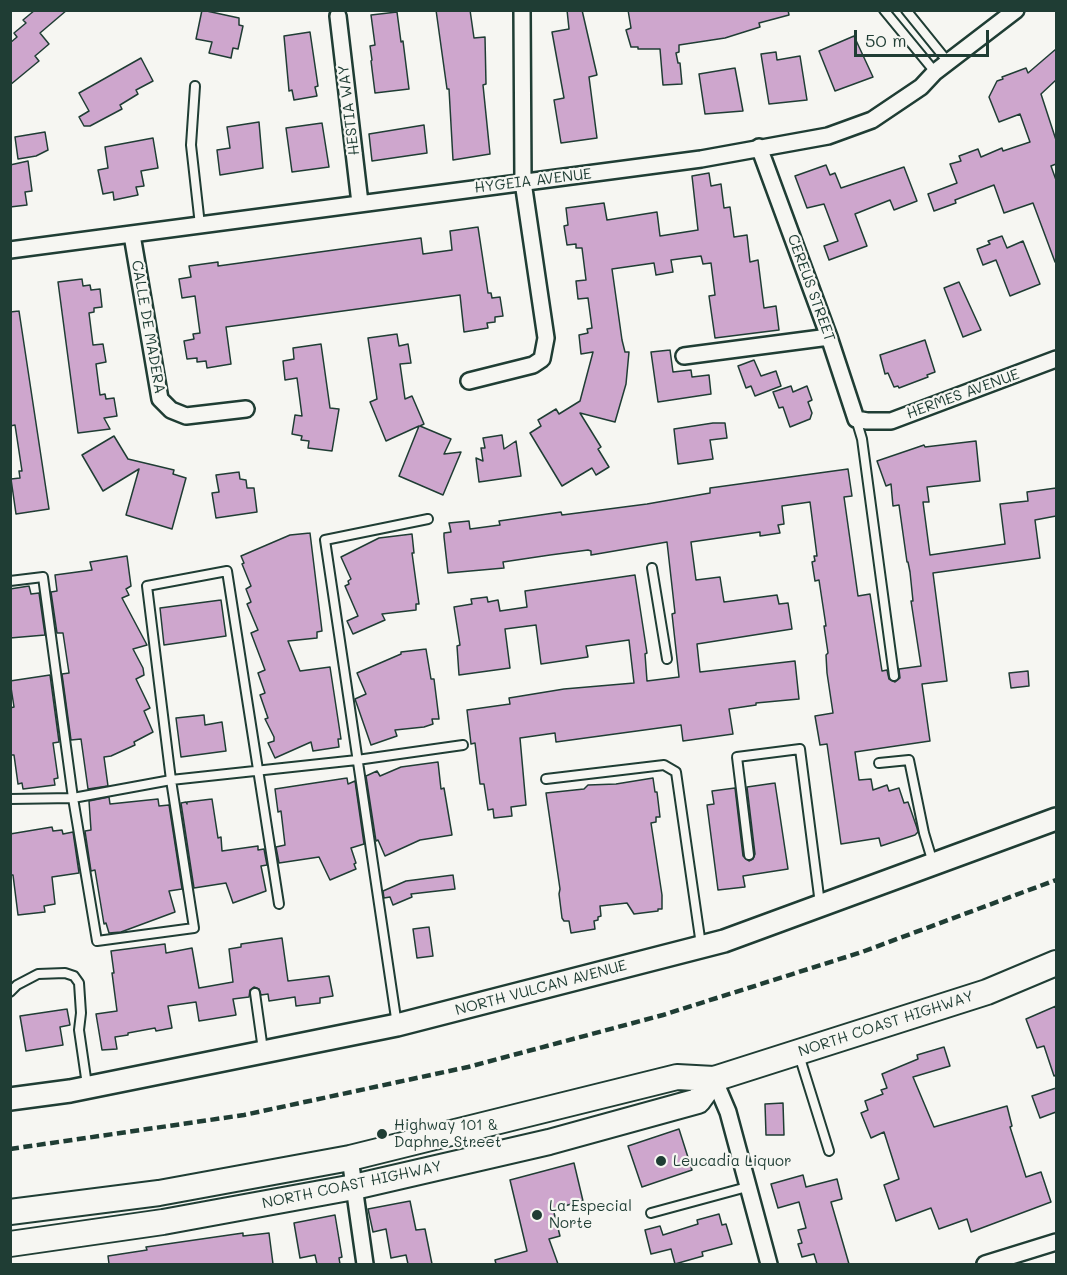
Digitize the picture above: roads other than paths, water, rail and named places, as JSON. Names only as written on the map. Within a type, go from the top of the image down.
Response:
[{"type":"main road","name":"NORTH VULCAN AVENUE","points":[[10,1098],[88,1087],[397,1025],[724,941],[1056,819]]},
{"type":"main road","name":"NORTH COAST HIGHWAY","points":[[10,1212],[159,1193],[350,1158],[676,1077],[714,1078],[987,992],[1056,963]]},
{"type":"main road","name":"NORTH COAST HIGHWAY","points":[[10,1244],[163,1222],[354,1187],[549,1142],[698,1101],[714,1078]]},
{"type":"street","points":[[469,381],[533,365],[542,359],[546,338],[523,182],[522,10]]},
{"type":"street","name":"HYGEIA AVENUE","points":[[10,250],[701,159],[828,136],[872,120],[921,87],[935,72],[1016,10]]},
{"type":"street","name":"HESTIA WAY","points":[[338,16],[360,203]]},
{"type":"street","name":"CEREUS STREET","points":[[759,147],[862,420]]},
{"type":"street","name":"CALLE DE MADERA","points":[[132,235],[160,399],[171,410],[186,416],[246,409]]},
{"type":"street","points":[[684,356],[829,337]]},
{"type":"street","name":"HERMES AVENUE","points":[[862,420],[891,421],[1056,359]]},
{"type":"street","points":[[714,1078],[728,1112],[769,1264]]},
{"type":"street","points":[[350,1158],[365,1264]]},
{"type":"street","points":[[985,1264],[1056,1242]]},
{"type":"lane","points":[[884,10],[935,72]]},
{"type":"lane","points":[[906,10],[948,62]]},
{"type":"lane","points":[[195,86],[191,145],[200,225]]},
{"type":"lane","points":[[862,420],[862,439],[894,676]]},
{"type":"lane","points":[[397,1025],[324,540],[428,519]]},
{"type":"lane","points":[[652,568],[666,659]]},
{"type":"lane","points":[[10,581],[43,577],[73,798],[97,941],[194,928],[171,780],[147,586],[227,571],[279,904]]},
{"type":"lane","points":[[10,799],[73,798],[171,780],[357,760],[463,745]]},
{"type":"lane","points":[[749,855],[738,758],[800,749],[820,905]]},
{"type":"lane","points":[[879,763],[909,760],[933,864]]},
{"type":"lane","points":[[546,779],[664,765],[676,772],[701,946]]},
{"type":"lane","points":[[10,992],[17,985],[38,974],[66,973],[74,976],[79,983],[81,1013],[79,1030],[88,1087]]},
{"type":"lane","points":[[255,993],[263,1052]]},
{"type":"lane","points":[[798,1052],[829,1151]]},
{"type":"lane","points":[[651,1213],[747,1186]]},
{"type":"railway","points":[[10,1149],[244,1115],[468,1067],[663,1015],[862,952],[1056,880]]},
{"type":"place","name":"Highway 101 & Daphne Street","points":[[382,1134]]},
{"type":"place","name":"Leucadia Liquor","points":[[661,1161]]},
{"type":"place","name":"La Especial Norte","points":[[537,1215]]}]
